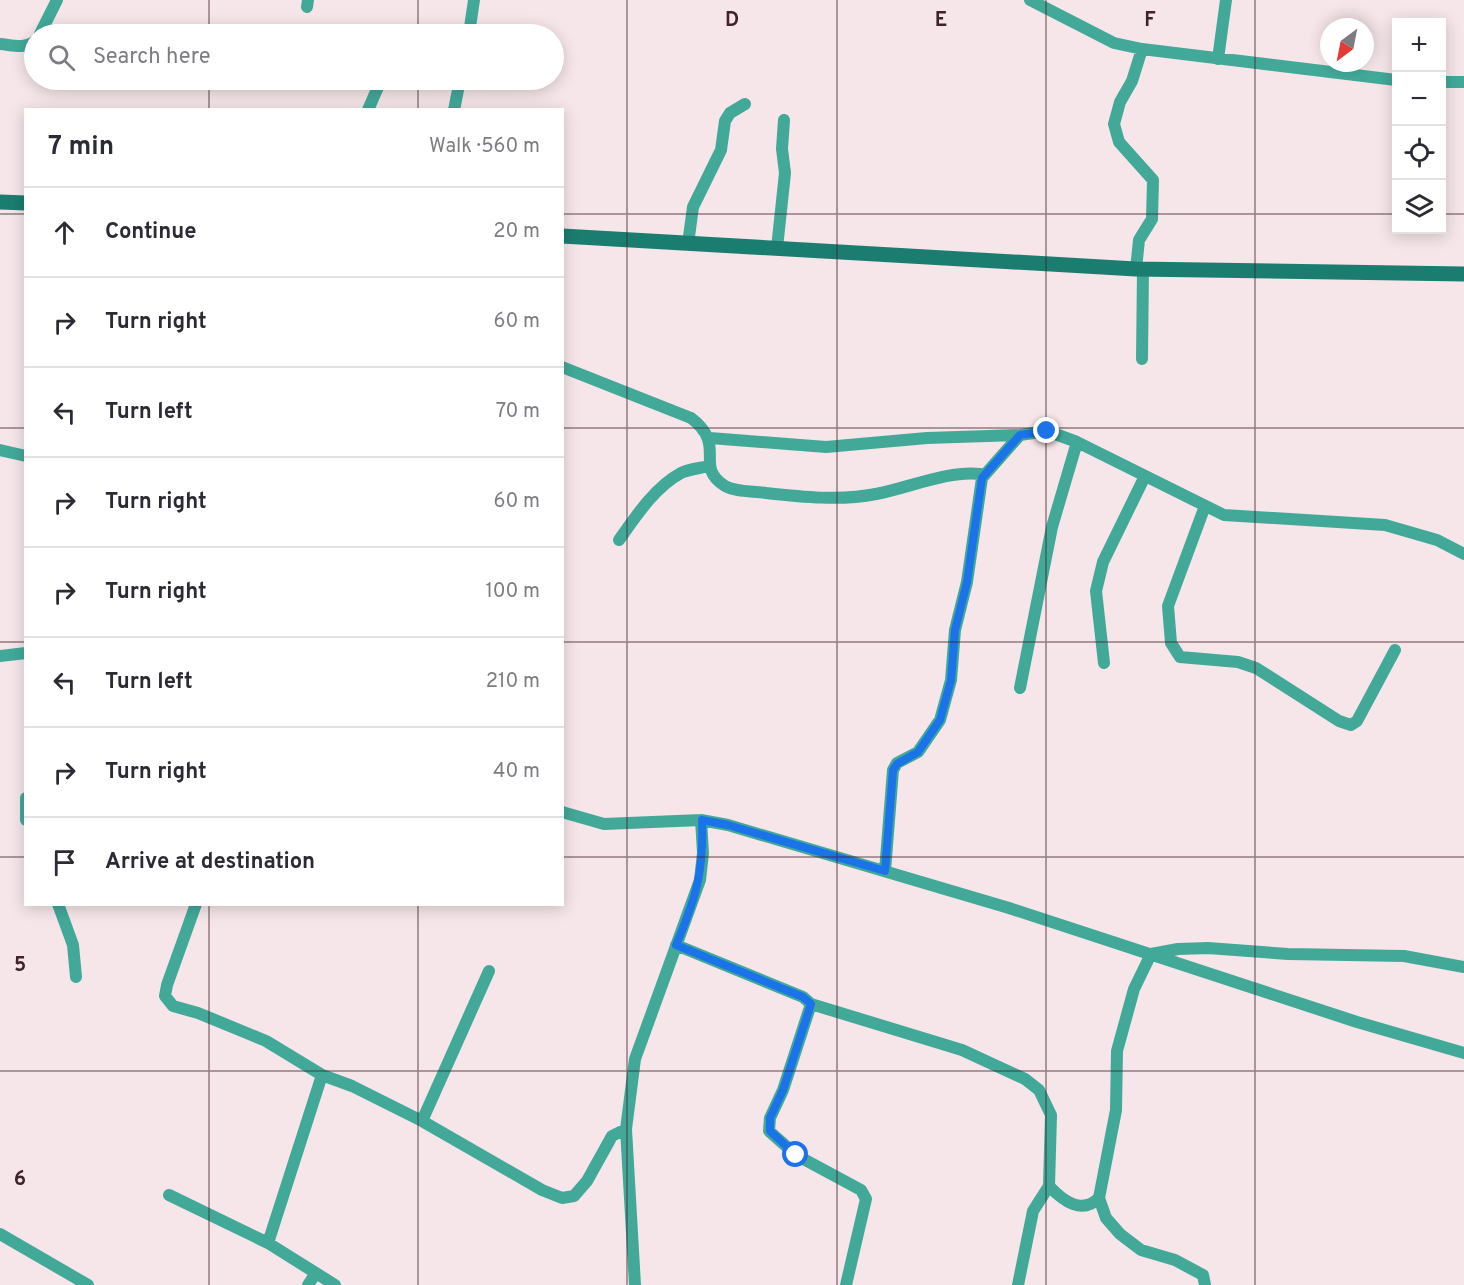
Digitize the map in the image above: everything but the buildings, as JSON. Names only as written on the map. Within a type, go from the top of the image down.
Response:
[{"type":"main road","points":[[0,202],[24,203]]},
{"type":"main road","points":[[564,236],[1139,269],[1464,274]]},
{"type":"street","points":[[45,24],[57,0]]},
{"type":"street","points":[[470,24],[474,0]]},
{"type":"street","points":[[1030,0],[1114,43],[1218,59],[1392,80]]},
{"type":"street","points":[[1218,59],[1226,0]]},
{"type":"street","points":[[0,44],[24,47]]},
{"type":"street","points":[[1142,49],[1132,81],[1120,102],[1114,124],[1119,142],[1153,180],[1152,219],[1139,240],[1142,359]]},
{"type":"street","points":[[1446,82],[1464,82]]},
{"type":"street","points":[[369,108],[377,90]]},
{"type":"street","points":[[454,108],[458,90]]},
{"type":"street","points":[[688,244],[693,207],[721,150],[725,121],[730,112],[745,105]]},
{"type":"street","points":[[777,248],[785,173],[782,149],[784,120]]},
{"type":"street","points":[[564,368],[691,418],[704,427],[710,438],[709,466],[713,477],[728,488],[822,498],[875,495],[929,481],[975,474],[982,478]]},
{"type":"street","points":[[710,438],[826,447],[927,438],[1020,435],[1047,431],[1077,442],[1224,515],[1385,525],[1437,540],[1464,554]]},
{"type":"street","points":[[885,871],[893,770],[897,764],[918,752],[940,720],[951,680],[955,630],[967,582],[982,478],[1020,435]]},
{"type":"street","points":[[1020,688],[1052,526],[1077,442]]},
{"type":"street","points":[[0,450],[24,456]]},
{"type":"street","points":[[619,540],[641,509],[681,473],[709,466]]},
{"type":"street","points":[[1104,663],[1096,591],[1103,562],[1144,476]]},
{"type":"street","points":[[1206,506],[1168,606],[1171,643],[1180,657],[1238,662],[1256,668],[1339,720],[1351,725],[1357,721],[1395,650]]},
{"type":"street","points":[[0,656],[24,653]]},
{"type":"street","points":[[564,813],[604,824],[702,820],[728,825],[1124,943],[1357,1022],[1464,1053]]},
{"type":"street","points":[[635,1285],[627,1129],[635,1059],[700,880],[703,853],[702,820]]},
{"type":"street","points":[[59,906],[73,945],[76,977]]},
{"type":"street","points":[[195,906],[165,996],[173,1006],[198,1013],[266,1041],[322,1075],[352,1086],[422,1121],[542,1190],[562,1198],[574,1196],[587,1181],[612,1136],[627,1129]]},
{"type":"street","points":[[676,945],[803,997],[811,1004],[962,1050],[1025,1078],[1039,1090],[1051,1115],[1049,1186],[1033,1211],[1018,1285]]},
{"type":"street","points":[[1151,954],[1178,949],[1208,948],[1288,954],[1404,956],[1464,967]]},
{"type":"street","points":[[1151,954],[1134,989],[1116,1051],[1116,1110],[1099,1198],[1106,1218],[1120,1234],[1141,1250],[1175,1260],[1203,1275],[1205,1285]]},
{"type":"street","points":[[422,1121],[489,971]]},
{"type":"street","points":[[811,1004],[783,1090],[770,1118],[770,1131],[796,1155],[861,1190],[866,1199],[846,1285]]},
{"type":"street","points":[[268,1243],[322,1075]]},
{"type":"street","points":[[1049,1186],[1058,1196],[1083,1207],[1090,1207],[1099,1198]]},
{"type":"street","points":[[169,1195],[268,1243],[335,1285]]},
{"type":"street","points":[[0,1234],[88,1285]]},
{"type":"street","points":[[308,1285],[316,1273]]},
{"type":"route","points":[[796,1155],[770,1131],[770,1118],[783,1090],[811,1004],[803,997],[676,945],[700,880],[703,853],[702,820],[728,825],[885,871],[890,820],[890,778],[897,764],[918,752],[940,720],[951,680],[955,630],[967,582],[982,478],[1020,435],[1047,431]]}]
